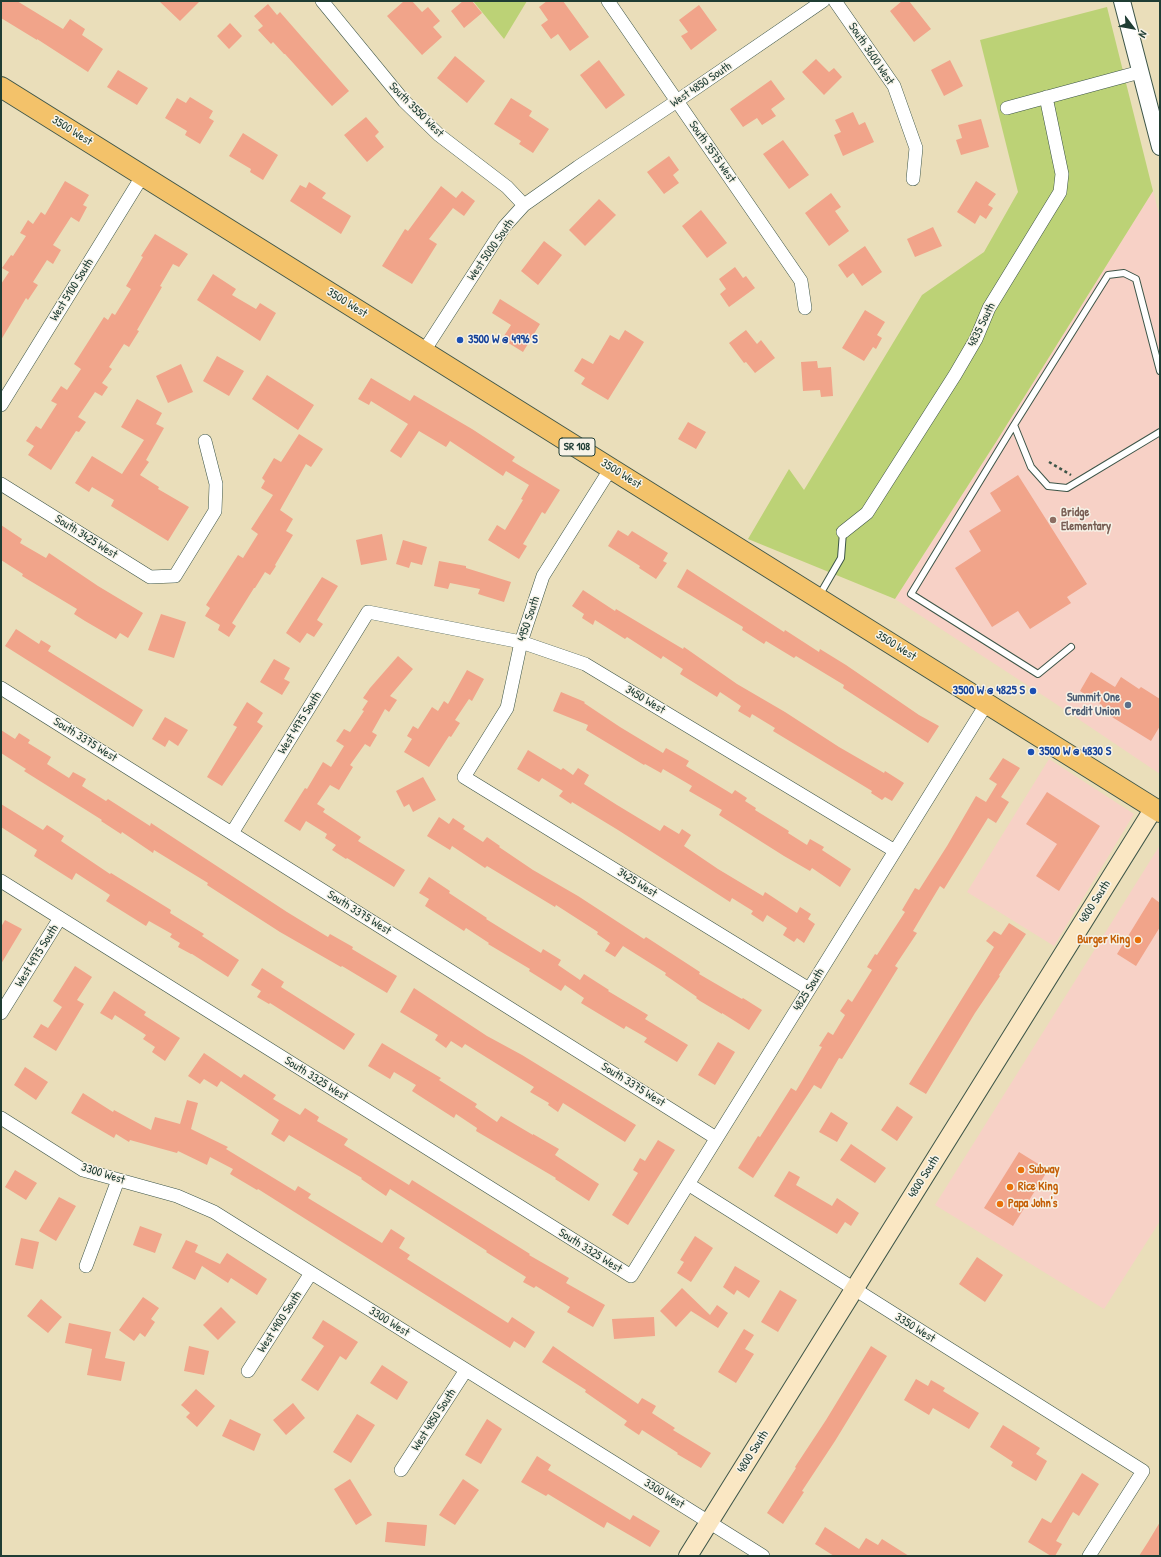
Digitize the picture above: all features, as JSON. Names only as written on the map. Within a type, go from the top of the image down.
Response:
[{"type":"main road","name":"3500 West","points":[[1,87],[818,598],[987,703],[1158,806]]},
{"type":"main road","name":"4800 South","points":[[688,1556],[1158,806]]},
{"type":"street","name":"South 3550 West","points":[[322,1],[404,101],[439,135],[507,187],[524,205]]},
{"type":"street","name":"South 3575 West","points":[[608,1],[801,281],[805,308]]},
{"type":"street","name":"West 4850 South","points":[[578,167],[677,102],[823,1]]},
{"type":"street","name":"South 3600 West","points":[[835,1],[894,86],[916,148],[913,179]]},
{"type":"street","points":[[1122,1],[1160,147]]},
{"type":"street","points":[[1007,108],[1140,72]]},
{"type":"street","name":"4835 South","points":[[843,532],[867,513],[955,375],[976,339],[988,308],[1060,192],[1062,174],[1046,97]]},
{"type":"street","name":"West 5000 South","points":[[424,351],[504,227],[524,205],[578,167]]},
{"type":"street","name":"West 5100 South","points":[[1,405],[143,176]]},
{"type":"street","name":"South 3425 West","points":[[1,484],[150,577],[175,576],[215,511],[216,484],[205,441]]},
{"type":"street","name":"4950 South","points":[[464,777],[507,708],[521,642],[543,576],[611,468]]},
{"type":"street","name":"3450 West","points":[[368,612],[521,642],[585,664],[895,851]]},
{"type":"street","name":"West 4975 South","points":[[232,833],[368,612]]},
{"type":"street","name":"South 3375 West","points":[[1,688],[716,1138]]},
{"type":"street","name":"4825 South","points":[[631,1276],[987,703]]},
{"type":"street","name":"3425 West","points":[[464,777],[809,989]]},
{"type":"street","name":"South 3325 West","points":[[1,881],[631,1276]]},
{"type":"street","name":"West 4975 South","points":[[1,1013],[60,918]]},
{"type":"street","name":"3300 West","points":[[1,1118],[83,1170],[177,1196],[214,1212],[763,1556]]},
{"type":"street","points":[[86,1266],[118,1180]]},
{"type":"street","name":"3350 West","points":[[688,1184],[1143,1471],[1089,1556]]},
{"type":"street","name":"West 4900 South","points":[[248,1371],[312,1273]]},
{"type":"street","name":"West 4850 South","points":[[401,1470],[466,1370]]},
{"type":"lane","points":[[1071,647],[1038,674],[911,594],[1014,424],[1108,275],[1124,273],[1136,279],[1160,371]]},
{"type":"lane","points":[[1014,424],[1031,467],[1048,486],[1067,488],[1160,432]]},
{"type":"lane","points":[[818,598],[841,558],[843,532]]},
{"type":"path","points":[[1049,462],[1080,480]]},
{"type":"shaded area","name":"Bridge Elementary","points":[[1153,191],[1160,218],[1160,774],[895,599],[996,442]]},
{"type":"shaded area","points":[[1049,759],[1134,814],[1054,946],[967,892]]},
{"type":"shaded area","points":[[1160,845],[1160,1221],[1104,1309],[935,1205]]},
{"type":"green space","points":[[473,1],[527,1],[504,39]]},
{"type":"green space","points":[[1107,7],[1153,191],[996,442],[895,599],[748,539],[789,469],[804,490],[922,295],[984,252],[1018,192],[980,40]]},
{"type":"building","points":[[1,1],[17,1],[63,29],[70,19],[85,29],[82,35],[103,49],[88,72],[1,18]]},
{"type":"building","points":[[159,1],[200,1],[180,21]]},
{"type":"building","points":[[404,1],[412,1],[422,12],[428,7],[440,21],[433,27],[442,37],[422,55],[387,16]]},
{"type":"building","points":[[463,1],[472,1],[482,13],[464,28],[451,11]]},
{"type":"building","points":[[547,1],[563,1],[589,37],[570,51],[558,34],[551,39],[541,25],[548,20],[539,7]]},
{"type":"building","points":[[902,1],[909,1],[931,29],[914,42],[890,11]]},
{"type":"building","points":[[268,4],[277,15],[280,12],[349,91],[332,106],[285,54],[273,42],[271,44],[258,30],[263,26],[254,16]]},
{"type":"building","points":[[699,5],[717,30],[691,50],[681,36],[688,32],[679,20]]},
{"type":"building","points":[[230,23],[242,36],[229,49],[217,36]]},
{"type":"building","points":[[455,56],[485,81],[467,103],[437,78]]},
{"type":"building","points":[[816,59],[829,72],[834,68],[842,77],[824,95],[802,72]]},
{"type":"building","points":[[599,60],[625,95],[606,109],[580,75]]},
{"type":"building","points":[[950,60],[963,86],[944,96],[931,70]]},
{"type":"building","points":[[118,70],[148,88],[137,105],[107,87]]},
{"type":"building","points":[[771,80],[785,99],[771,109],[776,116],[762,125],[757,118],[743,127],[730,109]]},
{"type":"building","points":[[190,97],[213,111],[209,118],[214,121],[200,144],[185,135],[187,131],[165,118],[177,98],[186,103]]},
{"type":"building","points":[[511,98],[532,111],[529,116],[549,129],[533,153],[519,144],[521,141],[494,124]]},
{"type":"building","points":[[853,112],[859,125],[865,122],[874,142],[843,156],[834,135],[841,132],[835,120]]},
{"type":"building","points":[[366,117],[379,132],[375,136],[384,147],[367,162],[344,135]]},
{"type":"building","points":[[981,119],[989,147],[961,155],[956,140],[962,138],[958,125]]},
{"type":"building","points":[[243,133],[278,155],[263,180],[250,172],[251,169],[229,156]]},
{"type":"building","points":[[783,140],[809,175],[789,189],[763,154]]},
{"type":"building","points":[[669,156],[679,170],[673,175],[679,183],[664,194],[647,172]]},
{"type":"building","points":[[65,181],[89,195],[83,205],[87,207],[79,222],[71,217],[53,245],[61,250],[53,264],[47,260],[33,282],[38,285],[28,300],[26,298],[1,340],[1,284],[9,272],[2,268],[11,255],[13,256],[26,236],[20,233],[28,220],[33,224],[41,212],[45,215]]},
{"type":"building","points":[[976,181],[996,194],[988,205],[993,208],[986,219],[980,215],[975,224],[957,212]]},
{"type":"building","points":[[309,182],[326,193],[322,198],[351,216],[341,234],[290,201],[300,185],[306,188]]},
{"type":"building","points":[[441,186],[456,198],[462,191],[475,201],[464,216],[453,208],[429,239],[437,244],[412,284],[382,266],[405,229],[408,231]]},
{"type":"building","points":[[831,193],[841,207],[835,211],[849,231],[829,246],[805,213]]},
{"type":"building","points":[[599,199],[616,215],[585,246],[569,230]]},
{"type":"building","points":[[701,210],[727,243],[707,258],[682,226]]},
{"type":"building","points":[[933,227],[942,246],[915,257],[907,239]]},
{"type":"building","points":[[155,234],[188,254],[179,267],[173,264],[160,286],[162,287],[137,330],[139,331],[129,347],[124,344],[109,367],[112,369],[102,383],[108,387],[102,396],[95,392],[78,417],[86,422],[79,432],[76,431],[51,470],[28,455],[34,446],[26,441],[36,426],[41,429],[57,404],[51,401],[61,386],[67,390],[81,369],[74,364],[104,317],[108,320],[112,313],[115,315],[131,289],[126,286],[143,257],[141,256]]},
{"type":"building","points":[[544,241],[562,255],[538,285],[521,271]]},
{"type":"building","points":[[865,246],[882,272],[862,286],[853,273],[847,278],[838,265]]},
{"type":"building","points":[[735,267],[743,278],[746,276],[755,288],[729,307],[720,294],[726,289],[719,279]]},
{"type":"building","points":[[213,274],[236,289],[232,295],[256,309],[260,303],[276,313],[260,341],[197,300]]},
{"type":"building","points":[[500,299],[540,324],[523,352],[502,339],[511,325],[492,313]]},
{"type":"building","points":[[865,310],[885,322],[877,335],[882,338],[876,349],[873,347],[864,361],[842,348]]},
{"type":"building","points":[[625,330],[644,342],[608,400],[581,384],[585,378],[574,371],[582,358],[593,364],[610,335],[619,340]]},
{"type":"building","points":[[746,330],[757,344],[761,340],[775,358],[755,373],[746,362],[744,363],[729,343]]},
{"type":"building","points":[[217,356],[244,371],[229,396],[203,381]]},
{"type":"building","points":[[817,361],[818,368],[831,367],[833,396],[821,397],[820,390],[803,391],[801,362]]},
{"type":"building","points":[[181,364],[193,392],[168,403],[156,376]]},
{"type":"building","points":[[267,375],[314,405],[298,430],[252,399]]},
{"type":"building","points":[[371,378],[410,401],[414,395],[472,429],[515,457],[512,461],[560,490],[545,514],[542,512],[523,544],[527,546],[519,559],[488,540],[497,525],[505,530],[523,500],[521,499],[529,485],[506,471],[503,476],[450,441],[446,447],[419,431],[401,458],[390,451],[408,424],[371,401],[369,405],[358,399]]},
{"type":"building","points":[[137,399],[162,413],[156,424],[164,428],[146,460],[149,462],[140,475],[159,487],[158,489],[189,507],[168,541],[111,506],[114,500],[92,487],[89,492],[75,483],[92,456],[122,474],[144,440],[121,427]]},
{"type":"building","points":[[688,422],[706,432],[696,449],[678,439]]},
{"type":"building","points":[[299,434],[323,449],[311,467],[306,464],[280,510],[293,519],[286,531],[293,535],[270,575],[265,572],[232,623],[236,626],[229,637],[218,630],[220,625],[205,616],[210,608],[206,605],[238,555],[243,558],[258,534],[251,529],[273,495],[261,488],[265,481],[262,478],[274,458],[281,462]]},
{"type":"building","name":"Bridge Elementary","points":[[1018,475],[1087,584],[1067,597],[1071,603],[1030,629],[1018,611],[992,627],[955,568],[981,551],[969,531],[1001,511],[990,493]]},
{"type":"building","points":[[1,525],[22,539],[20,543],[46,558],[49,553],[98,586],[143,613],[128,638],[120,633],[116,639],[85,621],[74,614],[77,609],[22,576],[23,574],[1,560]]},
{"type":"building","points":[[618,530],[628,536],[632,531],[668,553],[663,561],[667,563],[656,579],[639,568],[640,566],[608,546]]},
{"type":"building","points":[[382,534],[387,560],[361,565],[356,540]]},
{"type":"building","points":[[403,540],[427,547],[422,565],[411,562],[409,568],[396,564]]},
{"type":"building","points":[[439,561],[466,566],[466,568],[511,582],[504,602],[478,594],[480,589],[450,583],[448,589],[434,586]]},
{"type":"building","points":[[687,569],[784,632],[785,630],[819,652],[820,649],[846,665],[919,715],[939,726],[928,743],[843,688],[844,685],[796,656],[794,658],[766,641],[764,644],[742,630],[743,627],[677,587]]},
{"type":"building","points":[[322,577],[338,586],[317,620],[323,624],[314,637],[307,633],[300,643],[286,633]]},
{"type":"building","points":[[583,590],[615,611],[616,609],[683,649],[684,647],[737,684],[785,712],[839,747],[884,773],[885,771],[904,783],[892,801],[885,797],[882,800],[871,793],[872,791],[773,731],[775,728],[752,714],[750,718],[738,711],[741,706],[720,692],[717,697],[680,674],[683,669],[663,656],[661,659],[627,637],[625,639],[595,620],[593,625],[582,618],[584,614],[572,606]]},
{"type":"building","points":[[161,614],[186,622],[174,658],[148,650]]},
{"type":"building","points":[[16,629],[39,644],[41,640],[51,646],[48,651],[143,710],[133,727],[5,646]]},
{"type":"building","points":[[398,656],[413,669],[390,696],[397,700],[389,712],[385,709],[372,732],[377,735],[370,747],[365,744],[350,765],[353,767],[339,790],[330,785],[317,804],[325,809],[323,812],[361,837],[358,841],[405,870],[394,887],[332,850],[336,845],[325,838],[327,834],[306,821],[300,831],[284,821],[305,788],[307,789],[323,762],[331,767],[344,746],[336,741],[344,729],[350,732],[364,711],[362,710],[368,701],[363,698]]},
{"type":"building","points":[[274,659],[290,668],[284,679],[290,682],[282,695],[260,682]]},
{"type":"building","points":[[467,670],[484,679],[472,701],[469,699],[455,720],[460,723],[451,737],[449,736],[429,767],[404,752],[412,739],[407,736],[413,726],[418,729],[432,707],[438,711],[444,701],[448,704]]},
{"type":"building","points":[[1091,672],[1115,687],[1121,677],[1139,689],[1141,687],[1160,699],[1160,726],[1151,741],[1099,709],[1102,705],[1080,691]]},
{"type":"building","points":[[561,692],[585,702],[584,703],[620,727],[663,753],[666,748],[689,761],[686,766],[732,794],[735,790],[747,798],[745,801],[756,808],[755,810],[789,831],[788,833],[807,845],[810,839],[824,847],[822,850],[851,869],[840,887],[812,868],[810,871],[719,815],[722,810],[689,791],[692,786],[663,769],[661,773],[645,764],[644,765],[586,730],[588,725],[553,711]]},
{"type":"building","points":[[247,702],[263,713],[257,722],[263,726],[222,786],[207,777],[237,727],[233,725]]},
{"type":"building","points":[[165,717],[188,730],[178,746],[169,740],[165,747],[152,739]]},
{"type":"building","points":[[1,730],[15,739],[19,733],[30,740],[28,743],[51,757],[47,764],[69,778],[73,772],[86,779],[82,786],[106,801],[108,799],[150,826],[151,823],[287,912],[328,937],[330,934],[353,947],[352,949],[397,976],[387,993],[280,932],[207,885],[208,883],[154,850],[153,853],[122,832],[121,834],[101,821],[102,820],[24,771],[26,769],[1,753]]},
{"type":"building","points":[[528,750],[561,770],[563,768],[573,775],[578,768],[589,775],[584,784],[660,831],[664,825],[679,834],[682,829],[691,835],[684,846],[718,869],[763,896],[765,892],[797,913],[800,907],[811,914],[808,919],[815,924],[804,943],[797,938],[794,942],[783,935],[787,928],[767,915],[763,922],[751,914],[753,911],[732,898],[730,902],[618,830],[572,802],[571,804],[559,796],[563,791],[542,778],[539,782],[517,769]]},
{"type":"building","points":[[1003,758],[1020,768],[1001,797],[1009,802],[996,823],[988,818],[944,889],[940,886],[913,931],[917,933],[895,966],[898,968],[842,1059],[839,1058],[821,1089],[814,1085],[753,1178],[738,1168],[758,1136],[760,1137],[791,1088],[796,1091],[822,1047],[819,1046],[828,1032],[833,1035],[845,1015],[840,1011],[848,999],[852,1002],[872,970],[867,967],[875,954],[877,955],[905,912],[902,910],[915,888],[919,890],[976,796],[986,802],[997,784],[989,779]]},
{"type":"building","points":[[423,777],[436,800],[413,812],[409,804],[404,807],[396,791]]},
{"type":"building","points":[[1047,792],[1100,826],[1059,891],[1036,876],[1057,844],[1026,824]]},
{"type":"building","points":[[1,804],[43,830],[47,825],[64,836],[61,841],[110,874],[111,873],[171,910],[170,913],[204,934],[202,936],[239,960],[228,977],[192,954],[178,947],[180,943],[170,937],[172,934],[149,921],[146,926],[106,901],[110,895],[76,873],[72,880],[34,856],[37,850],[1,827]]},
{"type":"building","points":[[439,817],[449,824],[453,818],[465,826],[463,829],[483,842],[487,837],[533,870],[578,896],[644,939],[646,937],[700,972],[699,974],[762,1010],[749,1030],[700,1001],[696,998],[697,997],[665,975],[666,973],[623,946],[615,957],[605,951],[610,943],[597,934],[598,932],[556,905],[555,907],[487,866],[485,868],[452,846],[450,850],[427,836]]},
{"type":"building","points":[[429,877],[450,891],[449,893],[487,918],[486,919],[541,953],[543,949],[561,960],[558,965],[580,980],[584,974],[609,990],[608,991],[648,1015],[645,1019],[688,1045],[677,1062],[644,1042],[647,1038],[626,1026],[624,1029],[581,1003],[584,998],[565,985],[561,991],[529,971],[530,969],[488,944],[489,943],[466,928],[464,931],[425,906],[429,899],[419,893]]},
{"type":"building","name":"Burger King","points":[[1152,897],[1160,903],[1160,927],[1136,966],[1117,954]]},
{"type":"building","points":[[5,920],[22,929],[1,964],[1,927]]},
{"type":"building","points":[[1009,923],[1026,934],[975,1013],[926,1094],[909,1084],[994,947],[986,941],[994,931],[1001,935]]},
{"type":"building","points":[[75,966],[92,977],[77,1000],[84,1004],[56,1051],[33,1037],[41,1024],[48,1028],[62,1007],[53,1001]]},
{"type":"building","points":[[262,968],[284,982],[281,987],[355,1034],[344,1050],[270,1003],[269,1004],[257,997],[261,991],[251,985]]},
{"type":"building","points":[[414,988],[487,1036],[522,1055],[636,1125],[625,1142],[563,1103],[558,1112],[548,1105],[549,1103],[530,1092],[534,1087],[465,1044],[462,1048],[451,1041],[446,1048],[435,1040],[438,1035],[400,1012]]},
{"type":"building","points":[[114,991],[146,1012],[144,1015],[180,1038],[165,1061],[152,1052],[155,1047],[143,1039],[146,1035],[115,1015],[112,1020],[100,1013]]},
{"type":"building","points":[[718,1042],[735,1052],[715,1085],[698,1075]]},
{"type":"building","points":[[382,1043],[441,1078],[439,1080],[477,1104],[475,1107],[497,1122],[501,1116],[559,1149],[555,1155],[599,1184],[589,1201],[555,1179],[556,1178],[476,1131],[477,1128],[456,1114],[454,1118],[412,1091],[416,1085],[394,1072],[390,1079],[368,1066]]},
{"type":"building","points":[[204,1053],[241,1078],[244,1074],[276,1095],[273,1099],[300,1115],[305,1108],[319,1117],[317,1121],[348,1139],[344,1145],[409,1185],[412,1180],[530,1254],[529,1255],[569,1278],[566,1283],[605,1305],[593,1327],[567,1312],[570,1307],[536,1286],[534,1288],[523,1282],[526,1277],[390,1189],[386,1196],[361,1179],[362,1178],[289,1135],[284,1142],[271,1134],[279,1120],[221,1081],[217,1087],[204,1079],[200,1084],[188,1076]]},
{"type":"building","points":[[25,1067],[48,1082],[36,1100],[14,1085]]},
{"type":"building","points":[[83,1093],[113,1112],[114,1110],[151,1130],[155,1117],[180,1124],[187,1100],[198,1103],[191,1129],[228,1147],[226,1149],[295,1191],[298,1186],[311,1194],[308,1198],[382,1243],[391,1229],[405,1238],[399,1248],[410,1255],[407,1259],[508,1323],[512,1317],[535,1332],[525,1348],[514,1341],[510,1348],[258,1189],[257,1190],[230,1174],[233,1169],[210,1157],[207,1165],[178,1151],[177,1153],[130,1140],[129,1142],[116,1134],[114,1138],[71,1113]]},
{"type":"building","points":[[897,1106],[913,1117],[897,1141],[881,1130]]},
{"type":"building","points":[[831,1112],[848,1123],[837,1142],[819,1132]]},
{"type":"building","points":[[658,1140],[675,1150],[628,1225],[612,1215],[638,1173],[633,1170],[640,1158],[645,1161]]},
{"type":"building","points":[[851,1144],[886,1168],[875,1183],[840,1160]]},
{"type":"building","points":[[1019,1152],[1048,1170],[1013,1226],[984,1208]]},
{"type":"building","points":[[15,1170],[37,1183],[26,1200],[5,1187]]},
{"type":"building","points":[[789,1171],[800,1177],[796,1185],[832,1206],[837,1198],[859,1213],[851,1226],[845,1222],[837,1234],[774,1196]]},
{"type":"building","points":[[59,1197],[76,1206],[56,1241],[39,1231]]},
{"type":"building","points":[[140,1226],[162,1234],[155,1253],[133,1245]]},
{"type":"building","points":[[695,1236],[713,1248],[691,1282],[677,1273],[684,1262],[680,1260]]},
{"type":"building","points":[[21,1238],[39,1242],[33,1269],[15,1265]]},
{"type":"building","points":[[186,1240],[198,1245],[195,1252],[220,1264],[227,1253],[267,1279],[257,1295],[231,1278],[228,1283],[202,1266],[195,1280],[172,1268]]},
{"type":"building","points":[[977,1257],[1003,1275],[985,1302],[959,1284]]},
{"type":"building","points":[[735,1266],[760,1281],[749,1298],[737,1290],[734,1295],[723,1287]]},
{"type":"building","points":[[682,1288],[710,1315],[717,1305],[728,1313],[718,1328],[691,1311],[676,1327],[660,1311]]},
{"type":"building","points":[[780,1290],[797,1300],[778,1332],[761,1322]]},
{"type":"building","points":[[143,1297],[159,1308],[151,1319],[155,1322],[145,1337],[140,1333],[134,1341],[119,1330]]},
{"type":"building","points":[[41,1299],[62,1317],[48,1333],[27,1316]]},
{"type":"building","points":[[221,1307],[236,1322],[218,1340],[203,1325]]},
{"type":"building","points":[[654,1317],[655,1336],[614,1339],[612,1319]]},
{"type":"building","points":[[323,1320],[358,1342],[346,1360],[340,1356],[318,1391],[301,1380],[324,1346],[312,1338]]},
{"type":"building","points":[[69,1323],[111,1332],[105,1358],[125,1362],[121,1381],[87,1375],[92,1349],[65,1343]]},
{"type":"building","points":[[744,1329],[754,1335],[745,1349],[754,1354],[736,1383],[718,1372]]},
{"type":"building","points":[[189,1346],[209,1351],[204,1375],[184,1371]]},
{"type":"building","points":[[553,1346],[638,1404],[642,1398],[656,1406],[652,1413],[675,1428],[673,1430],[711,1453],[701,1468],[677,1454],[678,1453],[642,1430],[639,1435],[624,1425],[627,1421],[585,1392],[586,1390],[542,1362]]},
{"type":"building","points":[[871,1346],[887,1356],[835,1441],[802,1491],[804,1492],[783,1524],[767,1513]]},
{"type":"building","points":[[382,1365],[408,1382],[397,1400],[370,1383]]},
{"type":"building","points":[[916,1379],[928,1386],[931,1380],[945,1388],[943,1391],[979,1413],[969,1429],[933,1408],[929,1415],[904,1400]]},
{"type":"building","points":[[196,1389],[215,1406],[197,1427],[186,1417],[190,1413],[181,1405]]},
{"type":"building","points":[[293,1403],[305,1418],[286,1435],[273,1420]]},
{"type":"building","points":[[357,1414],[375,1425],[351,1463],[333,1452]]},
{"type":"building","points":[[230,1419],[261,1434],[254,1451],[222,1436]]},
{"type":"building","points":[[487,1419],[502,1429],[481,1464],[465,1455]]},
{"type":"building","points":[[1003,1425],[1040,1448],[1036,1454],[1047,1461],[1036,1481],[1011,1466],[1013,1462],[990,1447]]},
{"type":"building","points":[[537,1456],[551,1465],[548,1470],[630,1520],[633,1515],[660,1531],[650,1547],[607,1522],[604,1528],[548,1494],[546,1496],[521,1482]]},
{"type":"building","points":[[1082,1473],[1099,1484],[1079,1516],[1073,1512],[1056,1541],[1062,1544],[1055,1556],[1051,1556],[1028,1542],[1042,1518],[1051,1523]]},
{"type":"building","points":[[350,1479],[372,1515],[356,1525],[334,1489]]},
{"type":"building","points":[[463,1479],[479,1490],[455,1525],[439,1515]]},
{"type":"building","points":[[387,1522],[427,1525],[425,1546],[385,1542]]},
{"type":"building","points":[[1160,1522],[1160,1556],[1139,1556],[1148,1542]]},
{"type":"building","points":[[825,1527],[859,1549],[866,1538],[878,1545],[882,1539],[909,1556],[834,1556],[815,1544]]},
{"type":"place","name":"3500 W @ 4996 S","points":[[460,340]]},
{"type":"place","name":"Bridge Elementary","points":[[1053,520]]},
{"type":"place","name":"3500 W @ 4825 S","points":[[1033,691]]},
{"type":"place","name":"Summit One Credit Union","points":[[1128,705]]},
{"type":"place","name":"3500 W @ 4830 S","points":[[1031,752]]},
{"type":"place","name":"Burger King","points":[[1138,940]]},
{"type":"place","name":"Subway","points":[[1021,1170]]},
{"type":"place","name":"Rice King","points":[[1010,1187]]},
{"type":"place","name":"Papa John's","points":[[1000,1204]]}]
